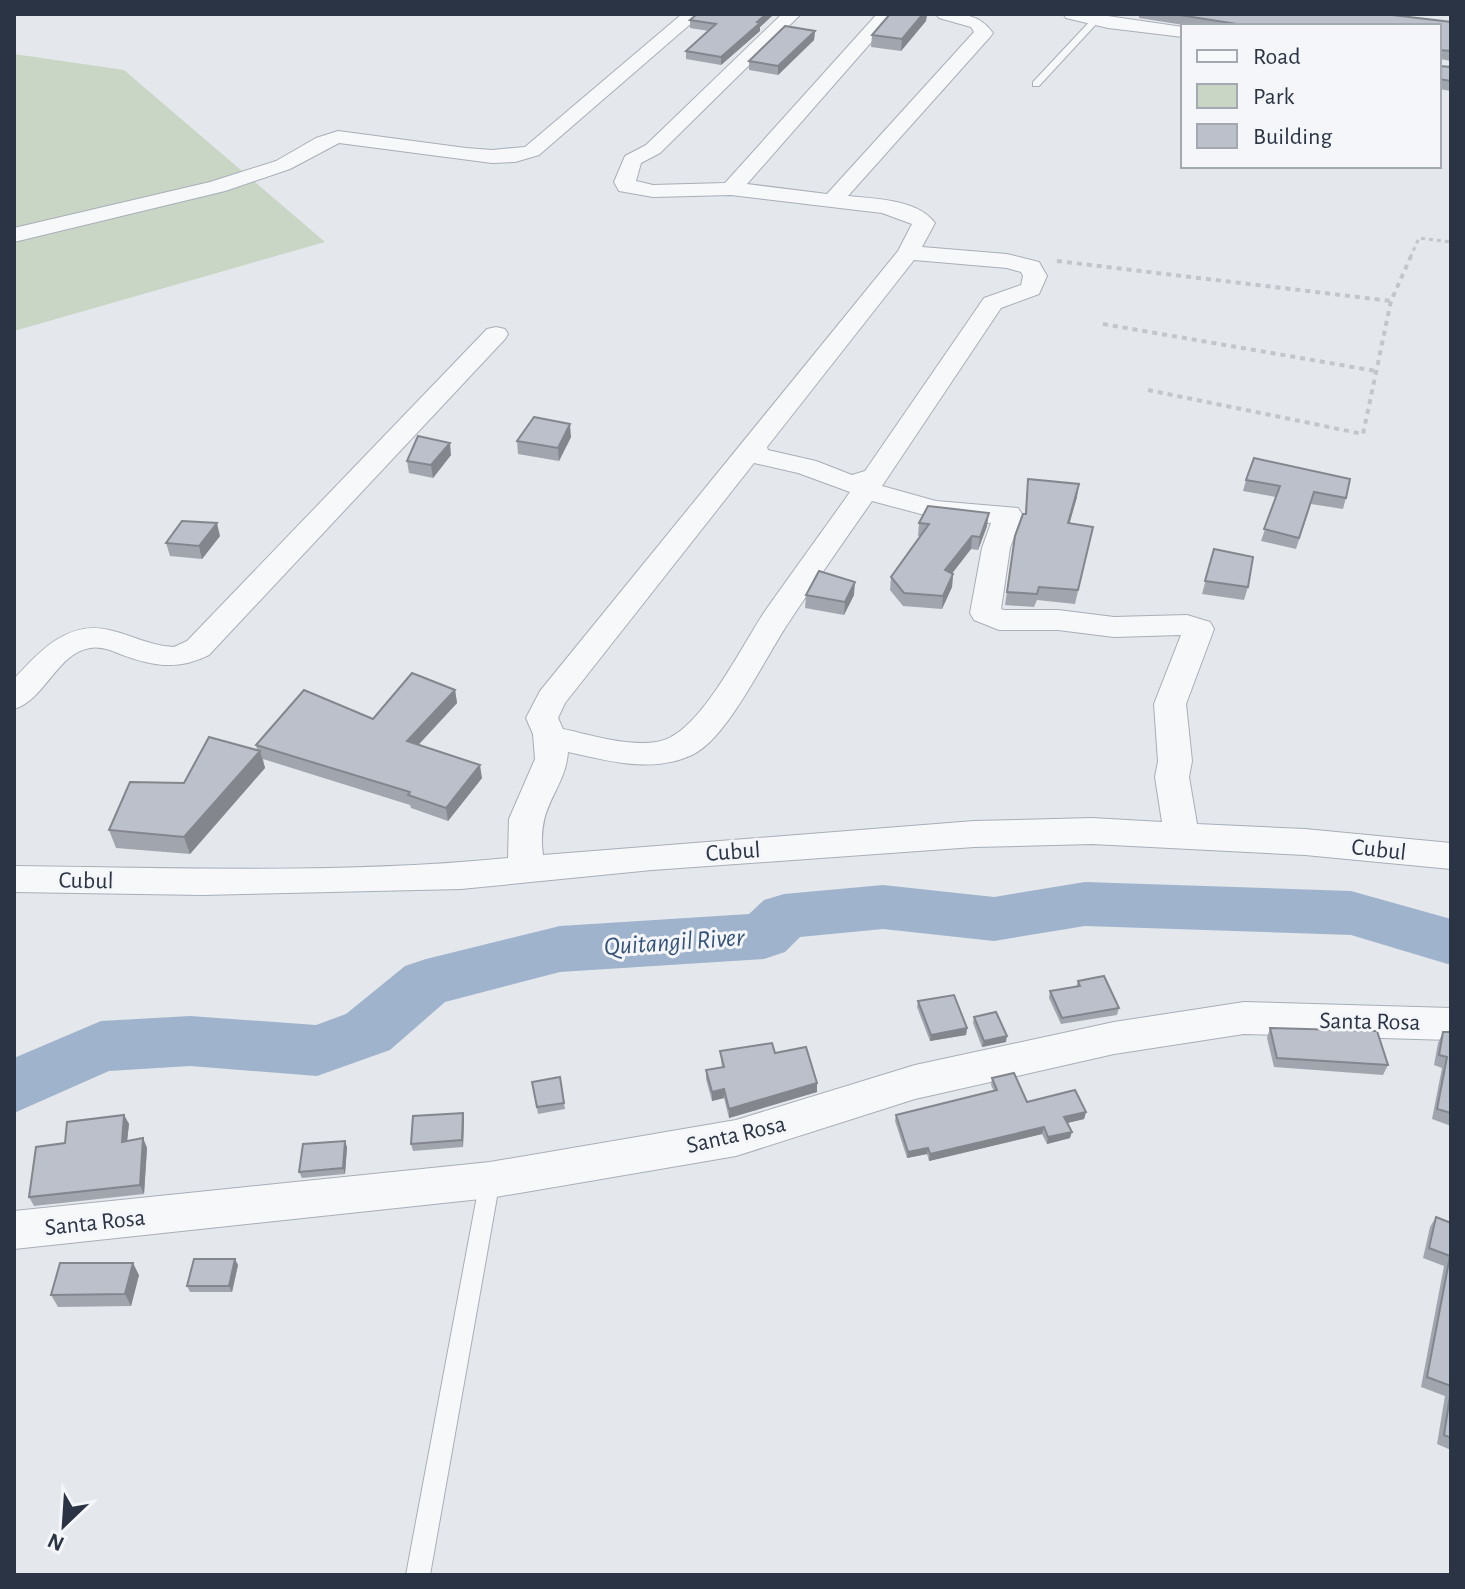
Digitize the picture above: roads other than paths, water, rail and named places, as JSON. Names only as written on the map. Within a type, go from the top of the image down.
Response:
[{"type":"street","points":[[14,235],[228,182],[286,164],[317,144],[338,137],[495,157],[522,156],[532,151],[693,14]]},
{"type":"street","points":[[528,870],[523,836],[526,815],[546,774],[554,738],[542,718],[557,690],[908,253],[924,223],[922,218],[900,210],[832,201],[731,189],[653,191],[627,186],[625,182],[632,160],[653,149],[792,14]]},
{"type":"street","points":[[731,189],[887,14]]},
{"type":"street","points":[[832,201],[984,33],[977,23],[939,14]]},
{"type":"street","points":[[1072,14],[1095,21],[1181,32]]},
{"type":"street","points":[[554,738],[618,752],[655,754],[682,746],[705,729],[776,618],[992,303],[1031,289],[1035,276],[1031,267],[1007,261],[908,253]]},
{"type":"street","points":[[14,698],[61,651],[84,638],[103,639],[149,653],[177,657],[198,648],[496,334]]},
{"type":"street","points":[[752,444],[757,456],[806,467],[851,484],[870,483],[912,506],[977,516],[1008,514],[996,548],[985,613],[999,620],[1058,620],[1114,627],[1187,625],[1199,629],[1170,704],[1175,761],[1172,777],[1181,833]]},
{"type":"street","name":"Cubul","points":[[14,879],[217,881],[461,876],[652,857],[974,834],[1181,833],[1451,856]]},
{"type":"street","name":"Santa Rosa","points":[[14,1230],[490,1180],[736,1138],[915,1082],[1114,1038],[1244,1018],[1451,1024]]},
{"type":"lane","points":[[1036,84],[1095,21]]},
{"type":"lane","points":[[418,1575],[490,1180]]},
{"type":"waterway","name":"Quitangil River","points":[[14,1087],[101,1046],[190,1041],[317,1051],[368,1032],[426,983],[560,949],[764,936],[784,916],[883,907],[994,919],[1085,904],[1351,913],[1451,942]]}]
